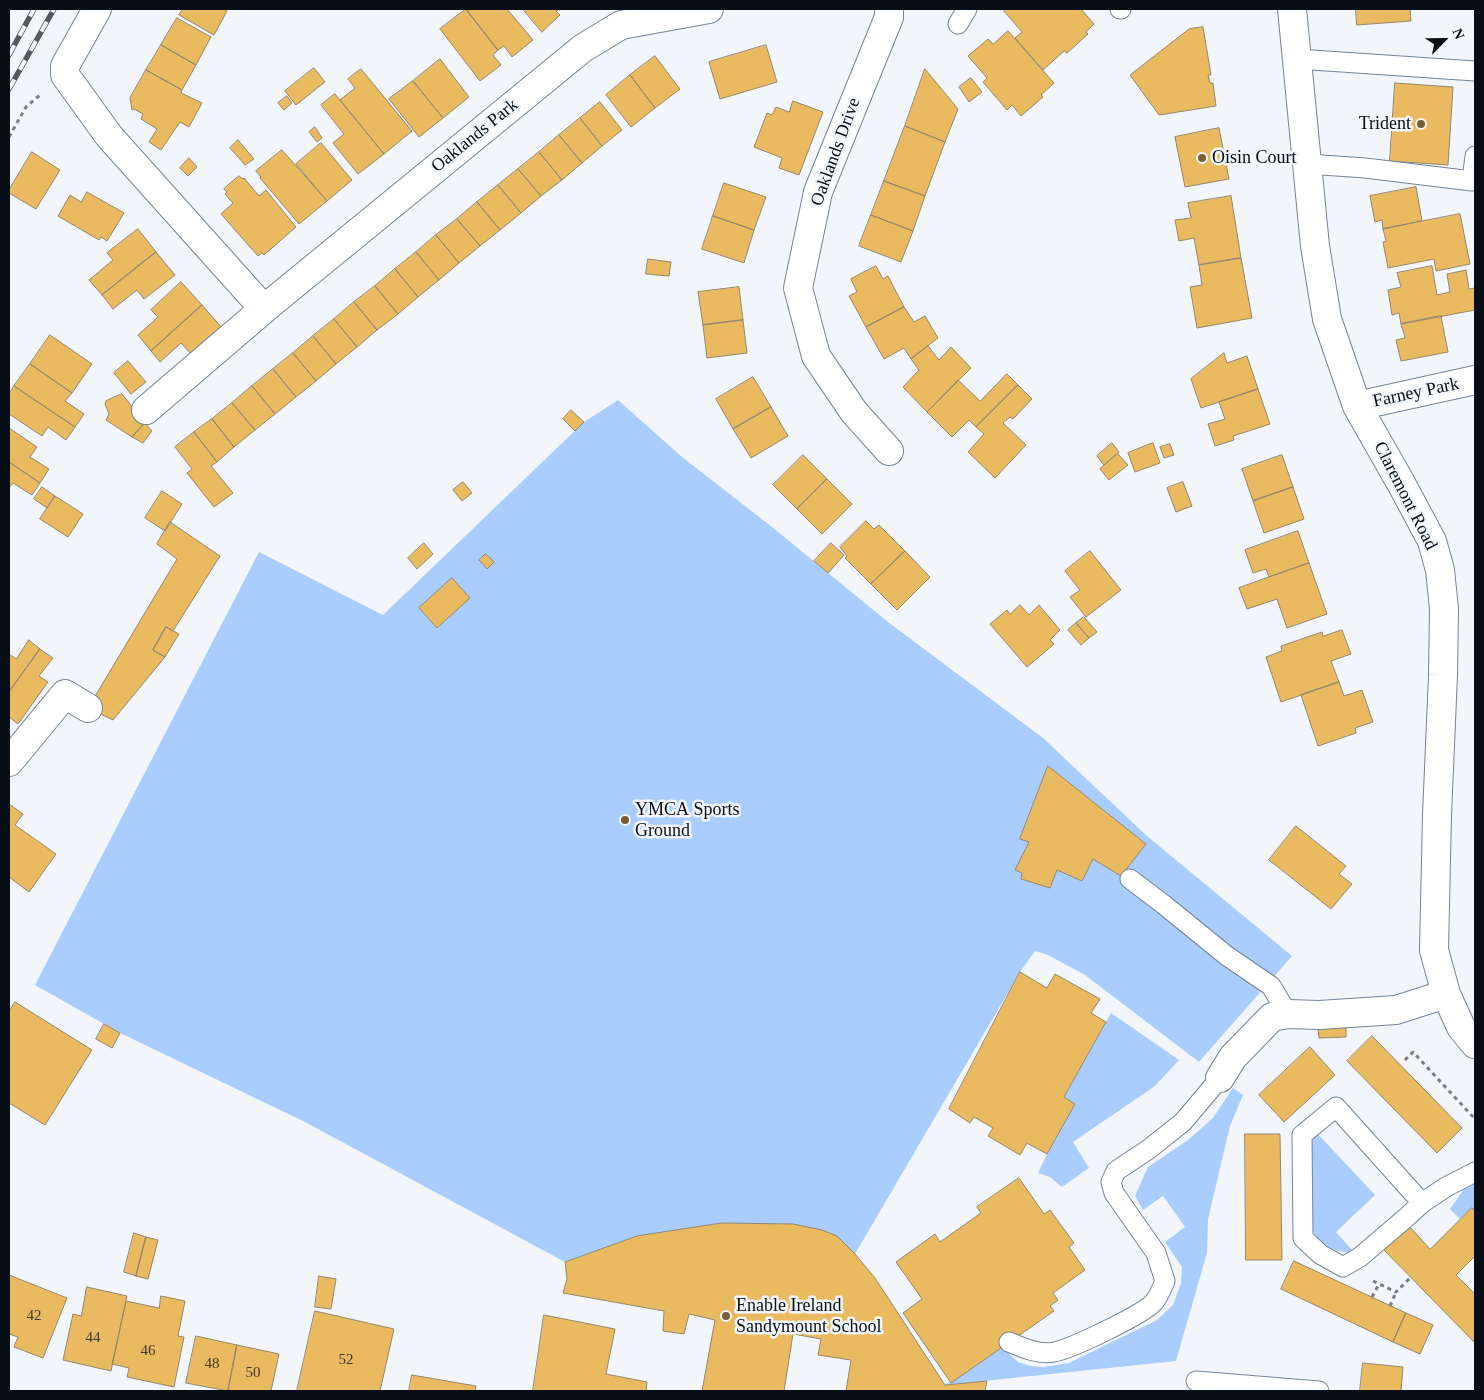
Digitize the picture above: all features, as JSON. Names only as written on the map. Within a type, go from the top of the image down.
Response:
[{"type":"street","points":[[97,9],[65,66],[65,75],[109,136],[264,309]]},
{"type":"street","name":"Oaklands Park","points":[[146,410],[264,309],[583,48],[621,25],[709,9]]},
{"type":"street","name":"Oaklands Drive","points":[[889,9],[889,17],[818,192],[798,288],[816,356],[854,412],[889,451]]},
{"type":"street","name":"Claremont Road","points":[[1292,9],[1315,246],[1327,319],[1357,406],[1432,542],[1440,570],[1444,610],[1443,675],[1434,950],[1446,994],[1461,1027],[1475,1044]]},
{"type":"street","name":"Farney Park","points":[[1357,406],[1475,380]]},
{"type":"street","points":[[9,762],[65,694],[88,708]]},
{"type":"street","points":[[1220,1078],[1233,1057],[1272,1017],[1288,1014],[1319,1016],[1396,1010],[1446,994]]},
{"type":"lane","points":[[1297,59],[1475,70]]},
{"type":"lane","points":[[1308,164],[1365,168],[1472,182],[1475,156]]},
{"type":"lane","points":[[1130,879],[1227,956],[1271,986],[1288,1014]]},
{"type":"lane","points":[[1009,1342],[1029,1351],[1053,1352],[1079,1343],[1106,1330],[1132,1317],[1154,1302],[1165,1281],[1156,1253],[1114,1192],[1111,1182],[1116,1171],[1149,1149],[1183,1122],[1220,1078]]},
{"type":"lane","points":[[1422,1203],[1336,1107],[1302,1135],[1303,1238],[1320,1254],[1343,1267],[1360,1257],[1422,1203],[1446,1187],[1475,1172]]},
{"type":"lane","points":[[1196,1381],[1319,1391]]},
{"type":"path","points":[[9,137],[26,107],[65,75]]},
{"type":"path","points":[[1404,1060],[1413,1052],[1475,1119]]},
{"type":"path","points":[[1343,1267],[1396,1292]]},
{"type":"path","points":[[1390,1306],[1396,1292],[1411,1277]]},
{"type":"path","points":[[1372,1297],[1379,1284]]},
{"type":"shaded area","name":"YMCA Sports Ground","points":[[618,400],[682,457],[772,527],[888,622],[1043,738],[1147,836],[1292,956],[1199,1062],[1085,975],[1048,955],[1035,951],[1020,972],[855,1254],[844,1244],[637,1236],[565,1262],[305,1122],[120,1033],[35,985],[259,552],[383,615],[584,422]]},
{"type":"shaded area","points":[[1111,1013],[1179,1060],[1155,1086],[1073,1142],[1089,1168],[1062,1187],[1050,1177],[1038,1173],[1074,1104],[1064,1097]]},
{"type":"shaded area","points":[[1233,1088],[1243,1095],[1230,1126],[1208,1219],[1207,1253],[1176,1361],[945,1385],[1003,1346],[1018,1362],[1030,1366],[1043,1367],[1069,1363],[1157,1320],[1173,1305],[1181,1283],[1182,1267],[1165,1242],[1185,1227],[1163,1196],[1143,1210],[1135,1196],[1148,1167],[1188,1140],[1213,1118]]},
{"type":"shaded area","points":[[1316,1132],[1375,1195],[1336,1232],[1354,1252],[1342,1252],[1324,1244],[1312,1229],[1312,1142]]},
{"type":"shaded area","points":[[1475,1184],[1475,1211],[1472,1208],[1460,1219],[1450,1209],[1464,1189]]},
{"type":"building","points":[[183,9],[223,9],[227,11],[214,35],[179,15]]},
{"type":"building","points":[[466,9],[507,9],[533,40],[512,57],[504,46],[498,50]]},
{"type":"building","points":[[466,9],[498,50],[493,55],[501,65],[480,81],[440,29]]},
{"type":"building","points":[[523,9],[559,9],[556,11],[560,15],[542,32]]},
{"type":"building","points":[[1006,9],[1081,9],[1094,24],[1086,32],[1088,34],[1067,53],[1064,51],[1043,70],[1015,38],[1022,32],[1004,11]]},
{"type":"building","points":[[1356,9],[1410,9],[1411,21],[1357,25]]},
{"type":"building","points":[[177,18],[211,37],[196,65],[161,45]]},
{"type":"building","points":[[1203,27],[1211,75],[1208,75],[1210,83],[1213,83],[1216,106],[1159,115],[1130,75],[1189,29]]},
{"type":"building","points":[[1008,31],[1054,83],[1041,95],[1043,97],[1021,116],[1012,105],[1007,110],[983,82],[987,78],[968,56],[988,39],[993,44]]},
{"type":"building","points":[[161,45],[196,65],[182,90],[146,70]]},
{"type":"building","points":[[766,45],[777,82],[720,99],[709,62]]},
{"type":"building","points":[[655,56],[680,89],[655,108],[630,75]]},
{"type":"building","points":[[440,59],[469,97],[443,118],[413,81]]},
{"type":"building","points":[[314,68],[325,82],[296,105],[285,91]]},
{"type":"building","points":[[361,69],[412,131],[384,154],[340,100],[355,88],[348,79]]},
{"type":"building","points":[[925,69],[958,109],[945,142],[905,126]]},
{"type":"building","points":[[146,70],[182,90],[181,93],[202,103],[189,127],[180,122],[161,150],[149,142],[157,129],[141,119],[143,114],[134,109],[132,110],[130,98]]},
{"type":"building","points":[[630,75],[655,108],[631,127],[606,95]]},
{"type":"building","points":[[971,78],[982,92],[969,102],[959,87]]},
{"type":"building","points":[[413,81],[443,118],[419,137],[389,99]]},
{"type":"building","name":"Trident","points":[[1395,83],[1453,87],[1448,165],[1390,161]]},
{"type":"building","points":[[335,94],[384,154],[358,174],[333,143],[344,134],[321,105]]},
{"type":"building","points":[[287,96],[292,103],[284,110],[278,103]]},
{"type":"building","points":[[793,101],[823,112],[799,175],[779,168],[782,158],[754,147],[767,113],[772,115],[776,107],[789,112]]},
{"type":"building","points":[[600,102],[622,130],[602,146],[580,118]]},
{"type":"building","points":[[580,118],[602,146],[582,163],[559,135]]},
{"type":"building","points":[[905,126],[945,142],[925,196],[884,181]]},
{"type":"building","points":[[315,127],[322,138],[317,142],[309,132]]},
{"type":"building","name":"Oisin Court","points":[[1219,128],[1229,179],[1185,187],[1175,137]]},
{"type":"building","points":[[559,135],[582,163],[562,180],[539,152]]},
{"type":"building","points":[[238,140],[254,159],[245,165],[230,148]]},
{"type":"building","points":[[321,143],[352,180],[327,201],[296,164]]},
{"type":"building","points":[[282,150],[327,201],[299,224],[256,171]]},
{"type":"building","points":[[32,152],[60,170],[36,209],[9,193]]},
{"type":"building","points":[[539,152],[562,180],[541,196],[518,169]]},
{"type":"building","points":[[189,158],[197,167],[188,176],[180,168]]},
{"type":"building","points":[[518,169],[541,196],[521,213],[498,185]]},
{"type":"building","points":[[239,176],[244,178],[259,196],[266,190],[296,227],[264,255],[262,253],[258,256],[221,214],[233,203],[225,194],[227,192],[224,189]]},
{"type":"building","points":[[884,181],[925,196],[913,231],[871,215]]},
{"type":"building","points":[[724,183],[766,197],[754,230],[713,216]]},
{"type":"building","points":[[498,185],[521,213],[500,230],[477,202]]},
{"type":"building","points":[[1416,187],[1422,221],[1383,229],[1382,220],[1375,222],[1370,196]]},
{"type":"building","points":[[87,192],[124,213],[107,241],[101,237],[99,240],[58,216],[70,195],[81,202]]},
{"type":"building","points":[[1231,196],[1241,258],[1199,265],[1194,238],[1179,241],[1175,220],[1191,218],[1188,203]]},
{"type":"building","points":[[477,202],[500,230],[480,246],[457,219]]},
{"type":"building","points":[[1460,214],[1470,264],[1436,271],[1434,259],[1388,268],[1383,242],[1386,241],[1383,229]]},
{"type":"building","points":[[871,215],[913,231],[901,262],[859,246]]},
{"type":"building","points":[[713,216],[754,230],[744,263],[702,249]]},
{"type":"building","points":[[457,219],[480,246],[459,263],[436,235]]},
{"type":"building","points":[[138,229],[156,252],[102,295],[89,280],[113,260],[107,253]]},
{"type":"building","points":[[436,235],[459,263],[439,280],[416,252]]},
{"type":"building","points":[[156,252],[175,275],[144,299],[137,290],[113,309],[102,295]]},
{"type":"building","points":[[416,252],[439,280],[418,297],[395,269]]},
{"type":"building","points":[[1241,258],[1252,318],[1197,328],[1190,287],[1202,285],[1199,265]]},
{"type":"building","points":[[648,259],[671,262],[669,276],[646,274]]},
{"type":"building","points":[[876,266],[883,279],[888,276],[904,307],[866,327],[849,296],[857,292],[851,279]]},
{"type":"building","points":[[1432,266],[1437,295],[1450,292],[1447,274],[1466,270],[1469,289],[1475,288],[1475,310],[1401,324],[1399,313],[1392,315],[1388,290],[1401,287],[1397,273]]},
{"type":"building","points":[[395,269],[418,297],[398,314],[375,286]]},
{"type":"building","points":[[181,282],[202,305],[151,351],[138,335],[158,317],[151,310]]},
{"type":"building","points":[[375,286],[398,314],[377,330],[354,302]]},
{"type":"building","points":[[739,287],[743,320],[703,325],[698,292]]},
{"type":"building","points":[[354,302],[377,330],[357,347],[334,319]]},
{"type":"building","points":[[202,305],[222,328],[192,355],[181,343],[160,362],[151,351]]},
{"type":"building","points":[[904,307],[914,322],[925,316],[938,338],[911,359],[904,348],[884,359],[866,327]]},
{"type":"building","points":[[1441,316],[1448,352],[1401,361],[1396,340],[1405,338],[1401,324]]},
{"type":"building","points":[[334,319],[357,347],[336,364],[313,336]]},
{"type":"building","points":[[743,320],[747,353],[707,358],[703,325]]},
{"type":"building","points":[[50,335],[92,364],[72,393],[30,364]]},
{"type":"building","points":[[313,336],[336,364],[316,381],[293,353]]},
{"type":"building","points":[[928,346],[939,360],[951,347],[971,368],[927,412],[903,387],[919,370],[911,359]]},
{"type":"building","points":[[293,353],[316,381],[296,397],[273,369]]},
{"type":"building","points":[[1224,353],[1227,363],[1247,356],[1258,389],[1201,408],[1191,379]]},
{"type":"building","points":[[128,361],[146,382],[131,394],[114,373]]},
{"type":"building","points":[[30,364],[72,393],[65,401],[84,414],[75,427],[14,386]]},
{"type":"building","points":[[273,369],[296,397],[275,414],[252,386]]},
{"type":"building","points":[[1007,374],[1018,385],[976,427],[969,420],[952,437],[927,412],[958,380],[980,401]]},
{"type":"building","points":[[753,377],[771,407],[733,429],[716,399]]},
{"type":"building","points":[[1018,385],[1032,399],[1013,419],[1010,417],[1003,423],[1026,445],[995,478],[968,452],[984,434],[976,427]]},
{"type":"building","points":[[14,386],[75,427],[66,440],[48,427],[42,436],[9,414],[9,394]]},
{"type":"building","points":[[252,386],[275,414],[255,430],[232,403]]},
{"type":"building","points":[[1258,389],[1270,424],[1233,436],[1234,440],[1215,446],[1208,424],[1225,419],[1219,402]]},
{"type":"building","points":[[122,394],[145,423],[132,437],[106,420],[109,414],[105,404],[106,401]]},
{"type":"building","points":[[232,403],[255,430],[234,447],[212,419]]},
{"type":"building","points":[[771,407],[788,436],[751,458],[733,429]]},
{"type":"building","points":[[571,410],[584,422],[575,431],[563,419]]},
{"type":"building","points":[[212,419],[234,447],[217,462],[194,432]]},
{"type":"building","points":[[145,423],[152,431],[143,443],[132,437]]},
{"type":"building","points":[[9,428],[37,447],[30,457],[49,469],[40,483],[9,462]]},
{"type":"building","points":[[194,432],[217,462],[211,466],[233,493],[214,507],[187,473],[192,469],[175,447]]},
{"type":"building","points":[[1112,443],[1119,452],[1104,465],[1097,456]]},
{"type":"building","points":[[1153,443],[1160,463],[1135,472],[1128,453]]},
{"type":"building","points":[[1170,444],[1174,455],[1164,458],[1160,447]]},
{"type":"building","points":[[1118,454],[1128,465],[1109,480],[1100,469]]},
{"type":"building","points":[[803,455],[827,479],[797,509],[773,485]]},
{"type":"building","points":[[1282,455],[1293,487],[1253,501],[1242,469]]},
{"type":"building","points":[[9,462],[40,483],[32,495],[13,483],[9,488]]},
{"type":"building","points":[[827,479],[852,504],[822,534],[797,509]]},
{"type":"building","points":[[463,482],[472,493],[462,501],[453,490]]},
{"type":"building","points":[[1183,482],[1192,506],[1176,512],[1167,488]]},
{"type":"building","points":[[42,487],[55,496],[47,508],[34,499]]},
{"type":"building","points":[[1293,487],[1304,519],[1264,533],[1253,501]]},
{"type":"building","points":[[162,491],[182,504],[165,531],[145,518]]},
{"type":"building","points":[[55,496],[83,514],[68,537],[40,519]]},
{"type":"building","points":[[866,521],[874,529],[879,525],[905,551],[871,584],[845,558],[847,556],[840,547]]},
{"type":"building","points":[[170,522],[220,556],[173,631],[166,627],[153,650],[165,657],[113,720],[88,708],[177,559],[157,544]]},
{"type":"building","points":[[1298,531],[1309,563],[1269,577],[1266,569],[1253,573],[1245,550]]},
{"type":"building","points":[[424,543],[433,554],[417,569],[408,558]]},
{"type":"building","points":[[831,543],[844,555],[828,573],[814,561]]},
{"type":"building","points":[[905,551],[930,577],[897,610],[871,584]]},
{"type":"building","points":[[1090,551],[1121,590],[1086,617],[1070,597],[1080,590],[1065,571]]},
{"type":"building","points":[[486,554],[494,562],[487,569],[479,560]]},
{"type":"building","points":[[1309,563],[1327,614],[1287,628],[1277,599],[1247,609],[1239,588]]},
{"type":"building","points":[[452,578],[470,598],[437,628],[419,608]]},
{"type":"building","points":[[1020,605],[1029,615],[1039,605],[1060,630],[1050,640],[1054,644],[1027,667],[990,624],[1007,610],[1010,614]]},
{"type":"building","points":[[1084,617],[1097,632],[1089,638],[1076,623]]},
{"type":"building","points":[[1076,623],[1089,638],[1081,645],[1068,630]]},
{"type":"building","points":[[166,627],[179,634],[165,657],[153,650]]},
{"type":"building","points":[[1342,630],[1351,654],[1331,661],[1339,682],[1281,702],[1266,657],[1282,651],[1281,646],[1322,632],[1323,636]]},
{"type":"building","points":[[29,640],[40,649],[9,692],[9,654],[16,659]]},
{"type":"building","points":[[40,649],[53,658],[39,676],[48,682],[18,724],[9,717],[9,692]]},
{"type":"building","points":[[1339,682],[1344,696],[1362,690],[1373,722],[1355,728],[1356,733],[1318,746],[1301,695]]},
{"type":"building","points":[[1048,766],[1146,844],[1121,876],[1093,859],[1082,881],[1057,870],[1050,888],[1021,879],[1022,873],[1015,870],[1029,842],[1020,839]]},
{"type":"building","points":[[9,804],[23,814],[15,825],[56,854],[29,892],[9,877]]},
{"type":"building","points":[[1296,826],[1346,866],[1339,874],[1352,884],[1331,909],[1269,860]]},
{"type":"building","points":[[1020,972],[1047,988],[1055,974],[1100,999],[1091,1013],[1106,1022],[1064,1097],[1075,1104],[1047,1154],[1027,1143],[1020,1155],[988,1136],[993,1128],[974,1117],[970,1123],[949,1109]]},
{"type":"building","points":[[15,1002],[92,1050],[45,1125],[9,1103],[9,1012]]},
{"type":"building","points":[[104,1024],[120,1033],[112,1048],[96,1039]]},
{"type":"building","points":[[1346,1027],[1346,1037],[1319,1038],[1318,1028]]},
{"type":"building","points":[[1372,1036],[1462,1128],[1437,1153],[1347,1061]]},
{"type":"building","points":[[1310,1047],[1335,1075],[1284,1122],[1259,1095]]},
{"type":"building","points":[[1245,1134],[1280,1134],[1282,1260],[1246,1260]]},
{"type":"building","points":[[1019,1178],[1044,1214],[1050,1210],[1074,1243],[1069,1247],[1085,1270],[1053,1293],[1058,1300],[1050,1306],[1054,1311],[951,1383],[903,1313],[922,1299],[896,1262],[935,1234],[940,1242],[981,1213],[977,1207]]},
{"type":"building","points":[[1472,1208],[1475,1211],[1475,1256],[1456,1275],[1475,1294],[1475,1343],[1383,1249],[1408,1225],[1430,1249]]},
{"type":"building","points":[[722,1223],[793,1224],[822,1230],[837,1236],[875,1278],[945,1385],[987,1381],[985,1391],[846,1391],[851,1360],[818,1355],[821,1339],[793,1334],[784,1391],[702,1391],[715,1320],[689,1314],[684,1334],[663,1331],[664,1311],[563,1293],[567,1279],[565,1262],[637,1236]]},
{"type":"building","points":[[134,1233],[146,1237],[136,1276],[124,1272]]},
{"type":"building","points":[[146,1237],[158,1240],[148,1279],[136,1276]]},
{"type":"building","points":[[1294,1261],[1406,1313],[1393,1342],[1281,1289]]},
{"type":"building","points":[[9,1275],[67,1298],[43,1358],[14,1347],[18,1337],[9,1334]]},
{"type":"building","points":[[319,1276],[336,1279],[331,1309],[315,1307]]},
{"type":"building","points":[[87,1287],[127,1296],[111,1371],[63,1360],[73,1314],[81,1316]]},
{"type":"building","points":[[161,1296],[185,1301],[178,1336],[184,1337],[174,1387],[127,1377],[129,1368],[112,1364],[126,1301],[159,1308]]},
{"type":"building","points":[[315,1311],[394,1329],[380,1391],[297,1391]]},
{"type":"building","points":[[1406,1313],[1433,1325],[1420,1354],[1393,1342]]},
{"type":"building","points":[[544,1315],[615,1329],[606,1374],[647,1382],[646,1391],[533,1391]]},
{"type":"building","points":[[196,1336],[237,1345],[228,1391],[186,1383]]},
{"type":"building","points":[[237,1345],[279,1354],[271,1391],[228,1391]]},
{"type":"building","points":[[1363,1363],[1403,1367],[1401,1391],[1360,1391]]},
{"type":"building","points":[[412,1375],[476,1386],[475,1391],[409,1391]]},
{"type":"railway","points":[[9,55],[34,9]]},
{"type":"railway","points":[[9,89],[54,9]]},
{"type":"place","name":"Trident","points":[[1421,124]]},
{"type":"place","name":"Oisin Court","points":[[1202,158]]},
{"type":"place","name":"YMCA Sports Ground","points":[[625,820]]},
{"type":"place","name":"Enable Ireland Sandymount School","points":[[726,1316]]}]
